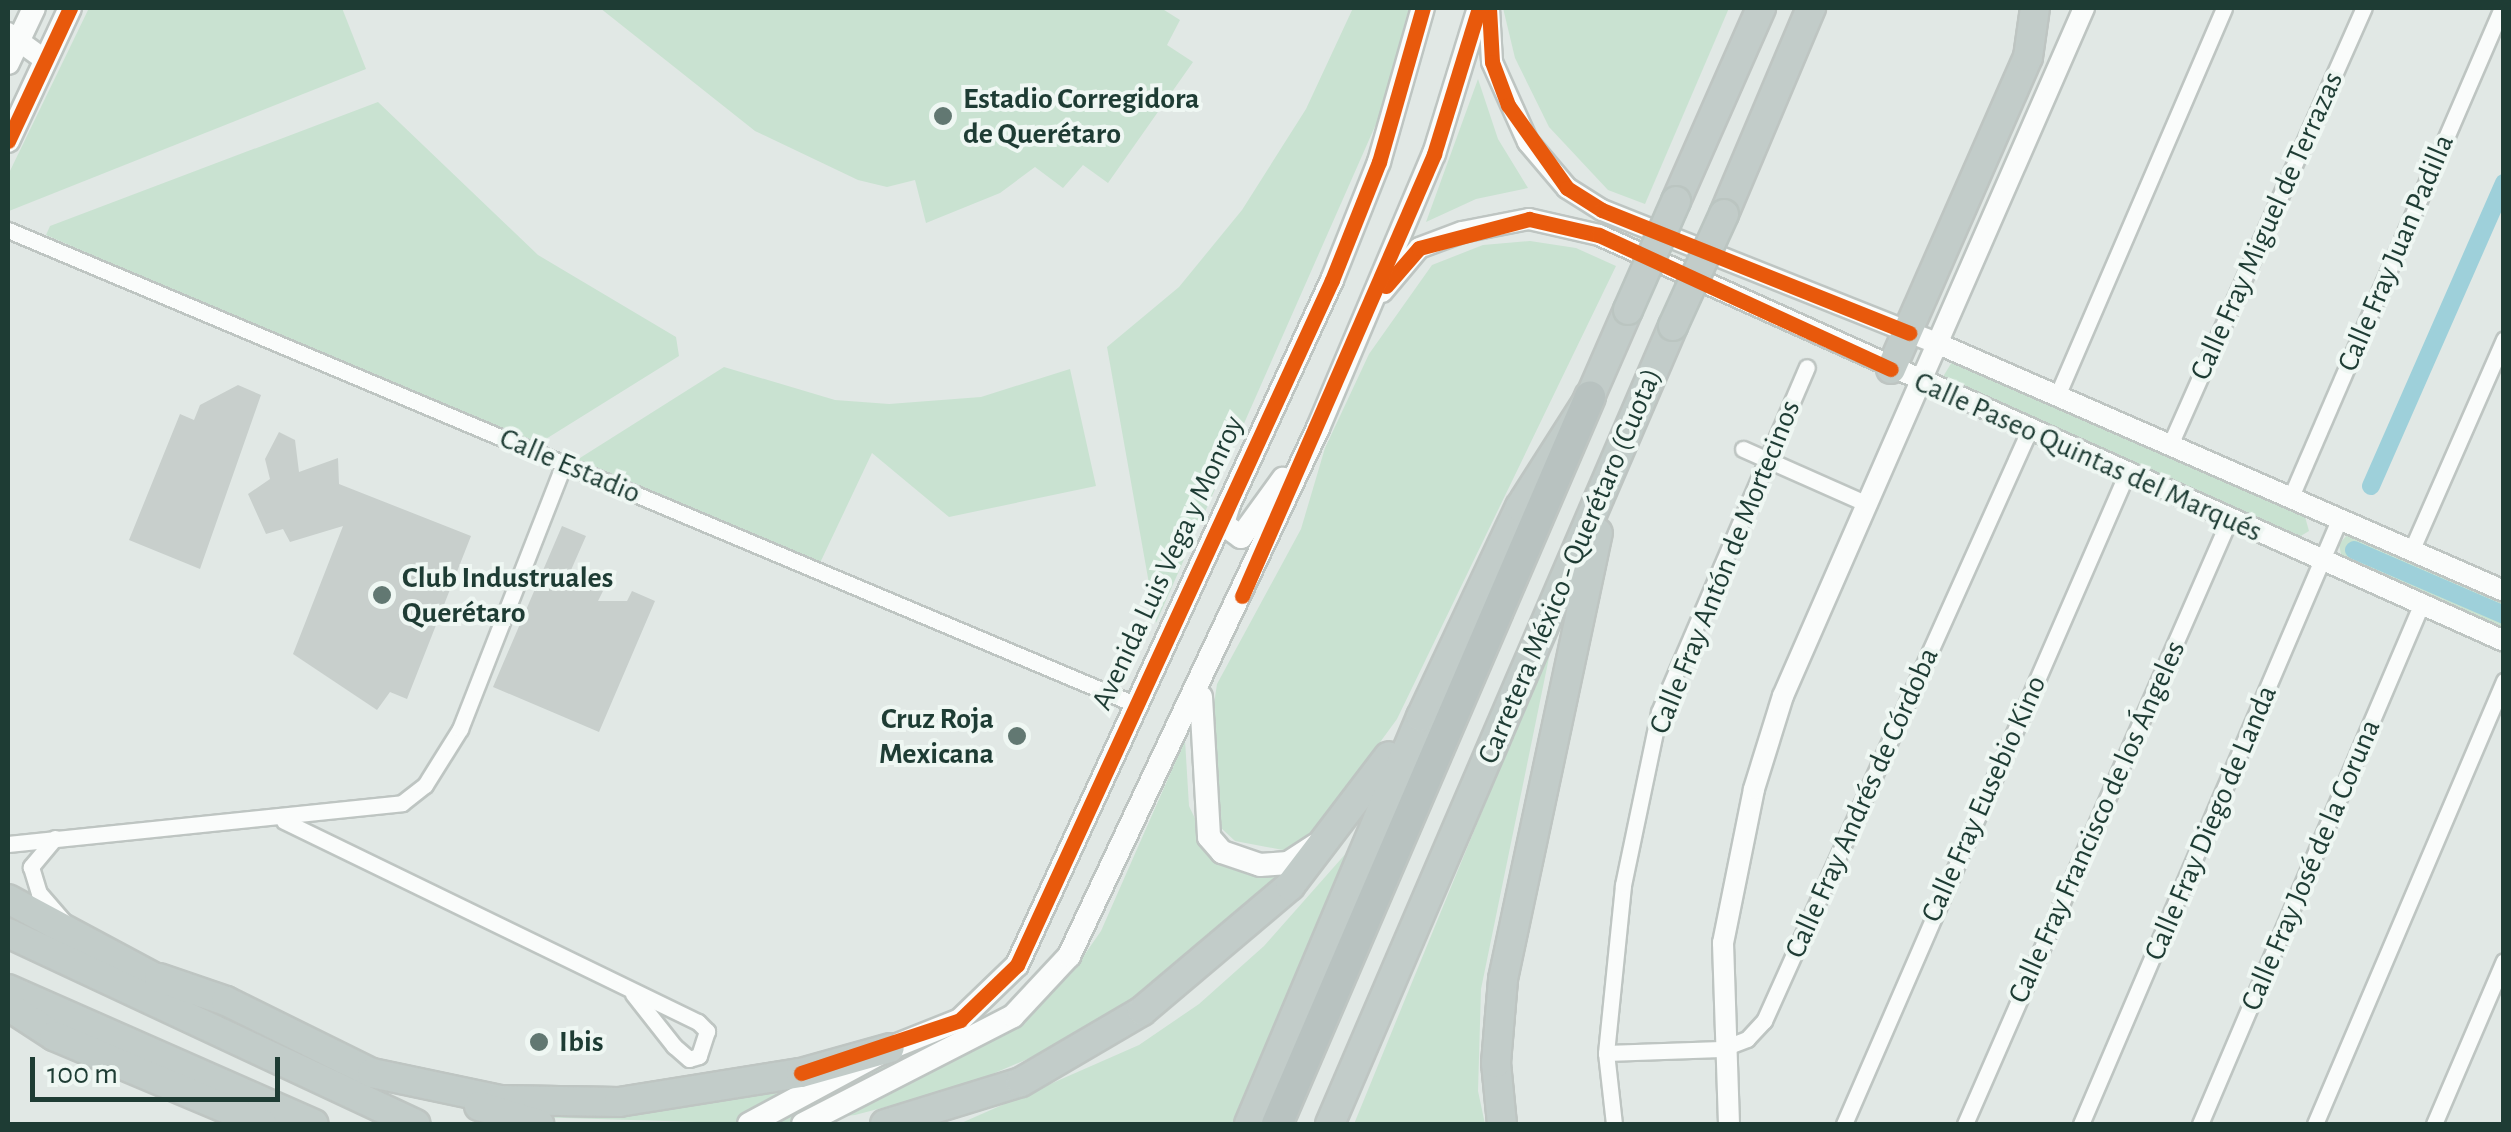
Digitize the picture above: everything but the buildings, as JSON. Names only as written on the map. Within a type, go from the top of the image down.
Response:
[{"type":"highway","points":[[1713,116],[1749,8]]},
{"type":"highway","name":"Carretera México - Querétaro (Cuota)","points":[[1277,1124],[1761,8]]},
{"type":"highway","name":"Carretera México - Querétaro (Cuota)","points":[[1330,1124],[1811,8]]},
{"type":"highway","points":[[1891,369],[2028,58],[2034,8]]},
{"type":"highway","name":"Carretera México - Querétaro (Cuota)","points":[[1250,1124],[1422,717],[1528,494],[1590,397]]},
{"type":"highway","points":[[1502,1124],[1496,1063],[1503,979],[1610,472]]},
{"type":"highway","points":[[885,1124],[1021,1082],[1085,1048],[1226,947],[1328,838],[1422,717]]},
{"type":"highway","points":[[8,899],[158,978],[378,1108]]},
{"type":"highway","points":[[8,933],[415,1124]]},
{"type":"highway","points":[[158,978],[226,1000],[372,1073],[446,1092],[539,1124]]},
{"type":"highway","points":[[8,990],[314,1124]]},
{"type":"highway","points":[[8,1006],[54,1036],[262,1124]]},
{"type":"highway","points":[[446,1092],[619,1102],[801,1073],[890,1048]]},
{"type":"main road","name":"Avenida Luis Vega y Monroy","points":[[749,1124],[890,1048],[960,1020],[1017,965],[1132,703],[1369,190],[1423,8]]},
{"type":"main road","points":[[803,1124],[1014,1016],[1069,956],[1202,682],[1318,428],[1434,154],[1478,8]]},
{"type":"main road","points":[[10,47],[31,9]]},
{"type":"main road","points":[[8,141],[65,18]]},
{"type":"main road","points":[[1237,476],[1223,518],[1241,537],[1318,428]]},
{"type":"main road","points":[[1202,682],[1198,746],[1209,837],[1222,852],[1260,865],[1288,863],[1328,838]]},
{"type":"street","name":"Calle Paseo Quintas del Marqués","points":[[1488,8],[1492,62],[1508,104],[1566,188],[1602,210],[1941,345],[2504,591]]},
{"type":"street","points":[[1729,1124],[1721,1048],[1723,944],[1754,788],[1783,696],[1941,345],[2084,8]]},
{"type":"street","points":[[2058,396],[2224,8]]},
{"type":"street","name":"Calle Fray Miguel de Terrazas","points":[[2170,445],[2364,8]]},
{"type":"street","name":"Calle Fray Juan Padilla","points":[[2290,499],[2502,8]]},
{"type":"street","points":[[31,9],[65,18]]},
{"type":"street","points":[[10,47],[45,60]]},
{"type":"street","name":"Calle Paseo Quintas del Marqués","points":[[1363,318],[1419,248],[1529,218],[1599,235],[2028,432],[2504,640]]},
{"type":"street","name":"Calle Estadio","points":[[8,230],[1132,703]]},
{"type":"street","points":[[2412,550],[2504,340]]},
{"type":"street","name":"Calle Fray Antón de Mortecinos","points":[[1614,1124],[1606,1052],[1623,885],[1659,712],[1807,367]]},
{"type":"street","name":"Calle Fray Andrés de Córdoba","points":[[1606,1052],[1721,1048],[1747,1039],[1764,1021],[2028,432]]},
{"type":"street","points":[[1743,449],[1867,504]]},
{"type":"street","points":[[8,844],[64,836],[283,820],[402,803],[426,785],[460,729],[564,464]]},
{"type":"street","name":"Calle Fray Eusebio Kino","points":[[1844,1124],[2126,475]]},
{"type":"street","name":"Calle Fray Francisco de los Ángeles","points":[[1965,1124],[2229,520]]},
{"type":"street","name":"Calle Fray Diego de Landa","points":[[2081,1124],[2324,563],[2339,520]]},
{"type":"street","name":"Calle Fray José de la Coruna","points":[[2200,1124],[2421,605]]},
{"type":"street","points":[[2316,1124],[2504,681]]},
{"type":"street","points":[[283,820],[633,994],[698,1022],[707,1031],[699,1056],[689,1059],[674,1046],[633,994]]},
{"type":"street","points":[[64,836],[41,846],[31,867],[40,893],[73,934]]},
{"type":"street","points":[[2434,1124],[2504,961]]},
{"type":"green space","points":[[89,8],[342,8],[366,69],[9,211],[8,175]]},
{"type":"green space","name":"Estadio Corregidora de Querétaro","points":[[600,8],[1161,8],[1180,20],[1167,45],[1193,62],[1108,183],[1083,165],[1063,188],[1035,167],[1000,193],[926,223],[915,180],[887,187],[858,180],[755,131]]},
{"type":"green space","points":[[1353,8],[1409,8],[1380,115],[1156,623],[1107,347],[1179,287],[1242,210],[1306,109]]},
{"type":"green space","points":[[1503,8],[1729,8],[1645,204],[1608,190],[1549,127],[1515,58]]},
{"type":"green space","points":[[1478,79],[1498,139],[1528,188],[1476,199],[1426,222]]},
{"type":"green space","points":[[378,102],[538,255],[676,337],[679,356],[533,447],[46,235],[50,226]]},
{"type":"green space","points":[[1530,241],[1576,248],[1616,266],[1397,719],[1316,830],[1283,850],[1235,841],[1219,826],[1209,737],[1217,684],[1301,529],[1325,448],[1369,354],[1432,265],[1483,245]]},
{"type":"green space","points":[[1955,357],[2304,513],[2309,531],[2294,540],[1941,380]]},
{"type":"green space","points":[[724,367],[835,400],[889,404],[981,397],[1070,369],[1096,486],[949,517],[872,453],[819,565],[572,463]]},
{"type":"green space","points":[[2349,533],[2503,600],[2503,631],[2342,560],[2339,544]]},
{"type":"green space","points":[[1553,638],[1481,989],[1478,1091],[1485,1124],[1354,1124]]},
{"type":"green space","points":[[1185,740],[1189,806],[1211,852],[1257,876],[1284,874],[1145,994],[1058,1046],[962,1087],[855,1115],[768,1124],[532,1117],[537,1109],[714,1096],[980,1046],[1005,1032],[1071,974],[1101,931]]},
{"type":"green space","points":[[1356,842],[1240,1124],[959,1124],[1139,1045],[1199,1004],[1264,946]]},
{"type":"waterway","points":[[2371,486],[2504,183]]},
{"type":"waterway","points":[[2354,550],[2504,615]]},
{"type":"cycle path","points":[[8,141],[70,8]]},
{"type":"cycle path","points":[[801,1073],[960,1020],[1017,965],[1332,280],[1379,162],[1423,8]]},
{"type":"cycle path","points":[[1242,596],[1434,154],[1479,8]]},
{"type":"cycle path","points":[[1489,8],[1492,62],[1508,105],[1567,188],[1602,210],[1909,333]]},
{"type":"cycle path","points":[[1386,286],[1419,248],[1529,219],[1599,235],[1891,369]]},
{"type":"place","name":"Estadio Corregidora de Querétaro","points":[[943,116]]},
{"type":"place","name":"Club Industruales Querétaro","points":[[382,595]]},
{"type":"place","name":"Cruz Roja Mexicana","points":[[1017,736]]},
{"type":"place","name":"Ibis","points":[[539,1042]]}]
